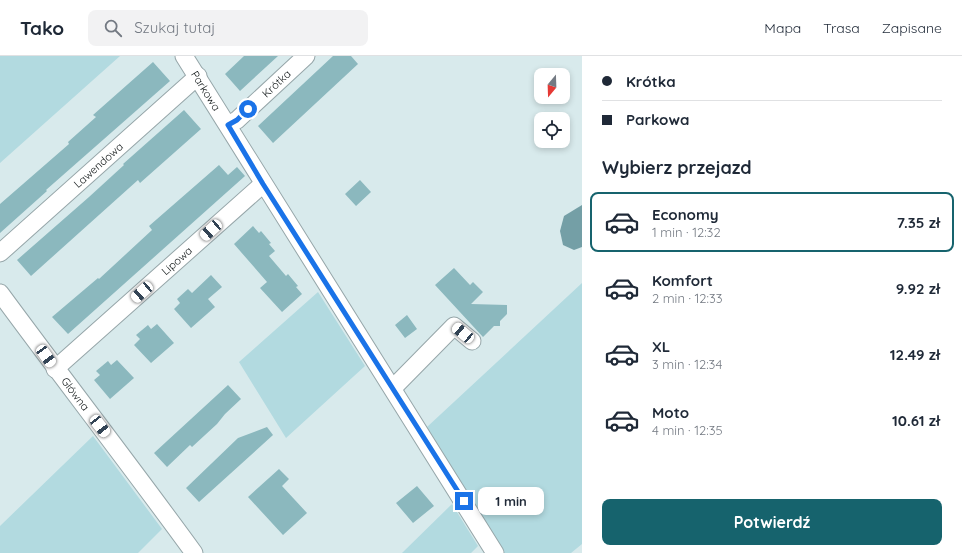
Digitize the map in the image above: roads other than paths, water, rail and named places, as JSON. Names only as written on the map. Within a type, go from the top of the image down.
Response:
[{"type":"street","name":"Parkowa","points":[[184,56],[198,76],[263,184],[393,388],[495,553]]},
{"type":"street","name":"Krótka","points":[[228,125],[237,120],[306,56]]},
{"type":"street","name":"Lawendowa","points":[[0,253],[198,76]]},
{"type":"street","name":"Lipowa","points":[[55,369],[263,184]]},
{"type":"street","name":"Główna","points":[[0,293],[55,369],[127,460],[194,553]]},
{"type":"street","points":[[393,388],[454,326],[472,341]]}]
